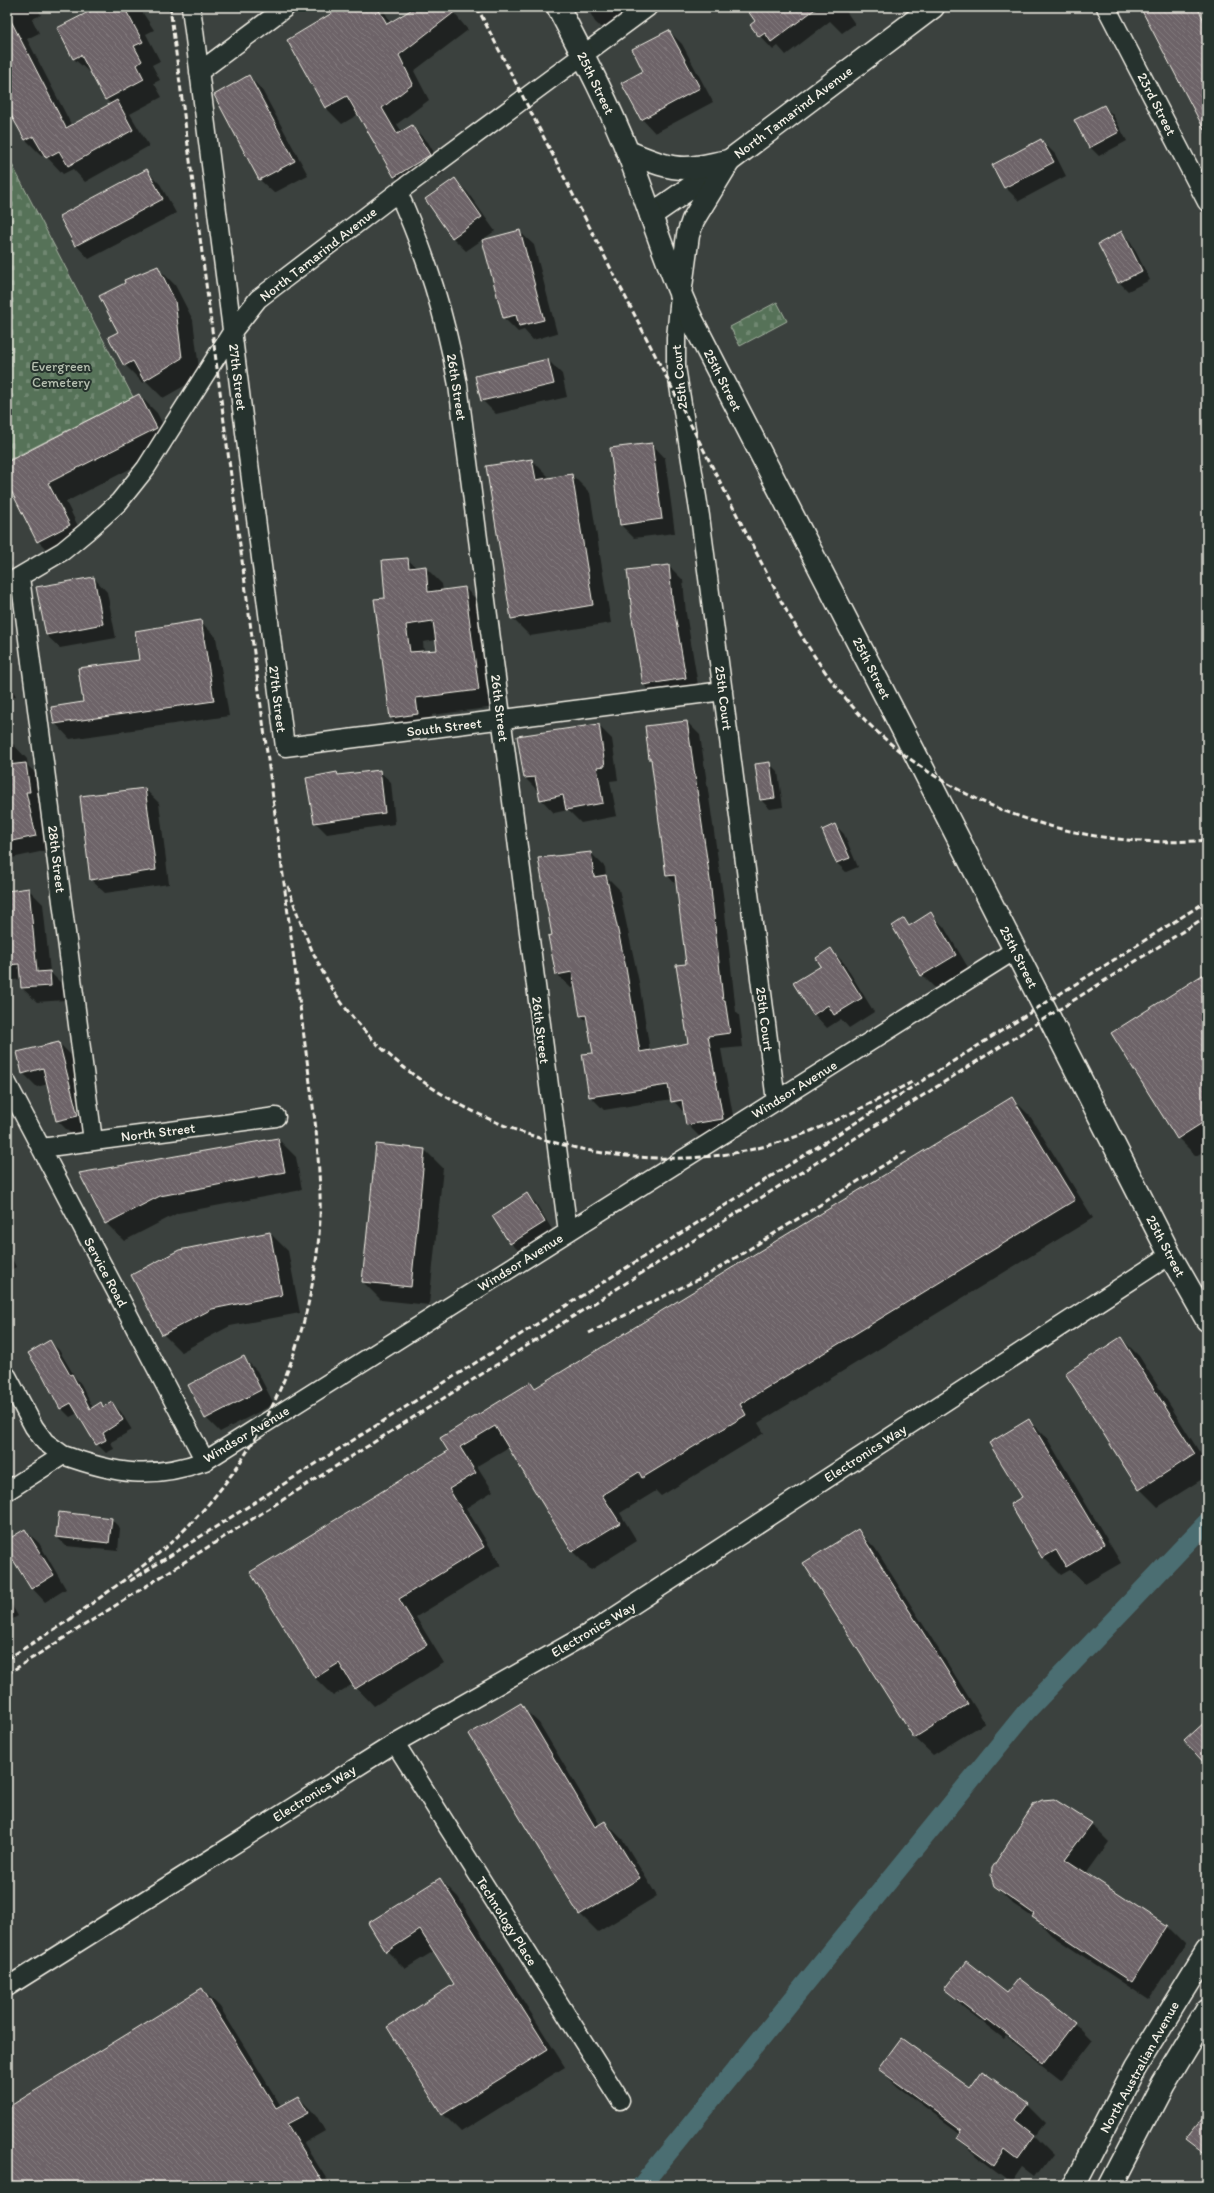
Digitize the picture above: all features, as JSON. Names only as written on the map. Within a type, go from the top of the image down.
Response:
[{"type":"main road","name":"25th Street","points":[[558,7],[603,93],[628,152],[680,295],[1016,950],[1170,1255],[1207,1320]]},
{"type":"main road","name":"North Tamarind Avenue","points":[[651,215],[729,161],[933,7]]},
{"type":"main road","points":[[628,152],[675,168],[686,168],[729,161]]},
{"type":"main road","points":[[680,295],[688,236],[694,220],[729,161]]},
{"type":"main road","name":"North Australian Avenue","points":[[1074,2186],[1135,2068],[1207,1951]]},
{"type":"main road","name":"North Australian Avenue","points":[[1110,2186],[1163,2084],[1207,2011]]},
{"type":"street","name":"27th Street","points":[[191,7],[285,748]]},
{"type":"street","points":[[199,72],[286,7]]},
{"type":"street","name":"North Tamarind Avenue","points":[[14,580],[63,551],[119,502],[146,468],[232,332],[258,299],[398,192],[648,7]]},
{"type":"street","name":"23rd Street","points":[[1106,7],[1207,202]]},
{"type":"street","name":"26th Street","points":[[398,192],[416,233],[434,282],[448,333],[458,384],[568,1232]]},
{"type":"street","name":"25th Court","points":[[680,295],[676,338],[676,367],[700,516],[776,1101]]},
{"type":"street","name":"28th Street","points":[[14,580],[93,1141]]},
{"type":"street","name":"South Street","points":[[285,748],[723,691]]},
{"type":"street","name":"Windsor Avenue","points":[[7,1376],[34,1427],[45,1442],[62,1455],[95,1467],[139,1473],[168,1472],[205,1460],[1016,950]]},
{"type":"street","name":"Service Road","points":[[7,1083],[205,1460]]},
{"type":"street","name":"North Street","points":[[41,1148],[276,1117]]},
{"type":"street","name":"Electronics Way","points":[[7,1987],[395,1742],[596,1629],[1170,1255]]},
{"type":"street","points":[[7,1491],[62,1455]]},
{"type":"street","name":"Technology Place","points":[[395,1742],[620,2100]]},
{"type":"green space","name":"Evergreen Cemetery","points":[[7,155],[133,397],[7,461]]},
{"type":"green space","points":[[777,302],[787,321],[740,346],[730,327]]},
{"type":"building","points":[[98,7],[124,7],[143,42],[134,46],[142,61],[137,65],[144,79],[105,100],[81,55],[73,59],[57,28]]},
{"type":"building","points":[[342,7],[377,7],[387,24],[416,7],[461,7],[399,55],[413,84],[382,108],[397,134],[412,125],[430,155],[394,177],[347,96],[325,108],[287,40]]},
{"type":"building","points":[[745,7],[818,7],[771,42],[765,33],[759,37],[750,25],[755,21]]},
{"type":"building","points":[[1140,7],[1197,7],[1207,26],[1207,135]]},
{"type":"building","points":[[7,13],[66,128],[117,100],[133,130],[68,166],[59,151],[46,158],[33,136],[25,140],[7,108]]},
{"type":"building","points":[[669,30],[700,88],[641,120],[621,83],[643,71],[632,49]]},
{"type":"building","points":[[249,75],[295,161],[259,180],[214,95]]},
{"type":"building","points":[[1104,105],[1119,132],[1089,148],[1074,120]]},
{"type":"building","points":[[1041,139],[1054,162],[1004,188],[992,165]]},
{"type":"building","points":[[147,169],[163,199],[75,246],[59,216]]},
{"type":"building","points":[[455,178],[482,217],[452,238],[425,199]]},
{"type":"building","points":[[520,230],[544,320],[519,326],[516,315],[503,318],[482,240]]},
{"type":"building","points":[[1122,231],[1142,271],[1118,283],[1098,244]]},
{"type":"building","points":[[158,266],[175,301],[182,358],[144,381],[133,361],[124,366],[108,337],[118,332],[99,296],[125,283],[124,280]]},
{"type":"building","points":[[548,359],[554,384],[481,401],[475,376]]},
{"type":"building","points":[[139,394],[157,428],[48,483],[70,525],[37,542],[7,483],[7,462]]},
{"type":"building","points":[[652,443],[662,519],[620,525],[610,448]]},
{"type":"building","points":[[532,459],[536,480],[572,474],[593,605],[511,619],[486,466]]},
{"type":"building","points":[[408,558],[409,568],[426,566],[428,592],[465,587],[479,690],[416,698],[418,714],[390,718],[374,599],[385,598],[382,560]],"holes":[[[433,621],[437,650],[410,652],[406,625]]]},
{"type":"building","points":[[669,565],[672,598],[686,678],[643,685],[631,612],[627,570]]},
{"type":"building","points":[[94,577],[103,624],[46,635],[36,587]]},
{"type":"building","points":[[201,620],[214,701],[54,724],[51,707],[83,702],[78,668],[139,660],[135,631]]},
{"type":"building","points":[[687,721],[710,880],[723,1000],[725,1000],[730,1033],[708,1036],[723,1119],[686,1125],[682,1100],[671,1102],[668,1085],[589,1097],[582,1054],[593,1053],[586,1015],[580,1016],[572,972],[556,975],[548,936],[552,935],[538,858],[591,852],[594,877],[606,875],[626,968],[640,1052],[688,1043],[676,965],[686,964],[675,875],[666,876],[651,759],[649,759],[645,726]]},
{"type":"building","points":[[599,724],[605,766],[597,767],[603,803],[566,810],[563,795],[540,800],[535,777],[524,778],[517,736]]},
{"type":"building","points":[[770,762],[775,798],[760,800],[755,764]]},
{"type":"building","points":[[26,763],[30,792],[26,792],[36,836],[7,842],[7,765]]},
{"type":"building","points":[[380,770],[385,813],[314,823],[306,778],[337,772],[338,775]]},
{"type":"building","points":[[145,788],[156,870],[90,880],[80,796]]},
{"type":"building","points":[[835,824],[850,858],[836,863],[822,830]]},
{"type":"building","points":[[29,888],[37,972],[50,971],[51,986],[21,988],[19,964],[7,965],[7,891]]},
{"type":"building","points":[[931,912],[956,955],[921,976],[892,926],[904,918],[909,926]]},
{"type":"building","points":[[831,948],[862,998],[834,1015],[828,1005],[813,1015],[793,983],[821,966],[816,958]]},
{"type":"building","points":[[1207,972],[1207,1120],[1177,1139],[1111,1033]]},
{"type":"building","points":[[59,1042],[78,1116],[56,1121],[43,1068],[22,1074],[17,1052]]},
{"type":"building","points":[[1012,1097],[1075,1200],[740,1404],[746,1415],[642,1478],[639,1472],[602,1495],[620,1523],[572,1552],[495,1426],[460,1447],[476,1473],[449,1489],[484,1547],[399,1599],[427,1645],[355,1689],[339,1663],[315,1678],[250,1572],[448,1451],[440,1438],[531,1382],[535,1388]]},
{"type":"building","points":[[278,1138],[285,1172],[160,1196],[105,1224],[79,1173]]},
{"type":"building","points":[[376,1144],[425,1149],[411,1287],[362,1282]]},
{"type":"building","points":[[527,1193],[545,1222],[510,1244],[492,1216]]},
{"type":"building","points":[[270,1232],[282,1295],[212,1309],[162,1335],[131,1275],[179,1250]]},
{"type":"building","points":[[1121,1337],[1195,1454],[1139,1490],[1065,1373]]},
{"type":"building","points":[[50,1340],[70,1375],[72,1374],[90,1409],[101,1402],[103,1407],[112,1402],[123,1420],[103,1433],[106,1440],[96,1445],[71,1403],[60,1409],[42,1374],[28,1353]]},
{"type":"building","points":[[244,1356],[261,1390],[205,1419],[188,1385]]},
{"type":"building","points":[[1029,1419],[1104,1544],[1066,1567],[1056,1550],[1042,1558],[1010,1504],[1022,1497],[989,1443]]},
{"type":"building","points":[[59,1512],[112,1518],[109,1543],[56,1537]]},
{"type":"building","points":[[25,1529],[54,1575],[31,1589],[7,1550],[7,1540]]},
{"type":"building","points":[[858,1529],[968,1704],[914,1738],[803,1563]]},
{"type":"building","points":[[521,1703],[595,1827],[605,1821],[640,1878],[579,1915],[469,1734]]},
{"type":"building","points":[[1207,1720],[1207,1766],[1184,1741]]},
{"type":"building","points":[[1054,1799],[1092,1823],[1065,1859],[1167,1926],[1131,1982],[1032,1917],[1034,1914],[994,1886],[991,1876],[992,1868],[1034,1804],[1042,1800]]},
{"type":"building","points":[[440,1878],[548,2049],[442,2115],[387,2027],[454,1984],[420,1930],[386,1952],[368,1923]]},
{"type":"building","points":[[966,1961],[1007,1993],[1019,1978],[1075,2022],[1044,2063],[987,2019],[985,2021],[944,1989]]},
{"type":"building","points":[[202,1988],[276,2108],[298,2096],[308,2113],[287,2124],[325,2186],[10,2186],[7,2181],[7,2108]]},
{"type":"building","points":[[901,2038],[970,2088],[982,2071],[1028,2104],[1016,2120],[1035,2135],[1017,2160],[1004,2150],[994,2165],[957,2138],[962,2130],[878,2069]]},
{"type":"building","points":[[1207,2113],[1207,2155],[1186,2139]]},
{"type":"waterway","points":[[641,2186],[1026,1712],[1207,1522]]},
{"type":"railway","points":[[69,1620],[133,1574],[178,1536],[220,1490],[244,1456],[265,1420],[283,1382],[297,1343],[308,1303],[316,1262],[320,1220],[320,1185],[316,1129],[170,7]]},
{"type":"railway","points":[[477,7],[781,601],[800,634],[833,682],[858,712],[871,726],[906,756],[944,781],[984,802],[1027,819],[1071,831],[1116,839],[1161,842],[1207,840]]},
{"type":"railway","points":[[288,886],[305,935],[328,981],[347,1010],[385,1051],[429,1086],[479,1114],[533,1136],[589,1151],[647,1158],[703,1157],[758,1148],[798,1136],[837,1120],[912,1082]]},
{"type":"railway","points":[[130,1581],[1207,901]]},
{"type":"railway","points":[[7,1674],[1207,916]]},
{"type":"railway","points":[[589,1333],[711,1273],[908,1150]]},
{"type":"railway","points":[[7,1659],[74,1617]]}]
